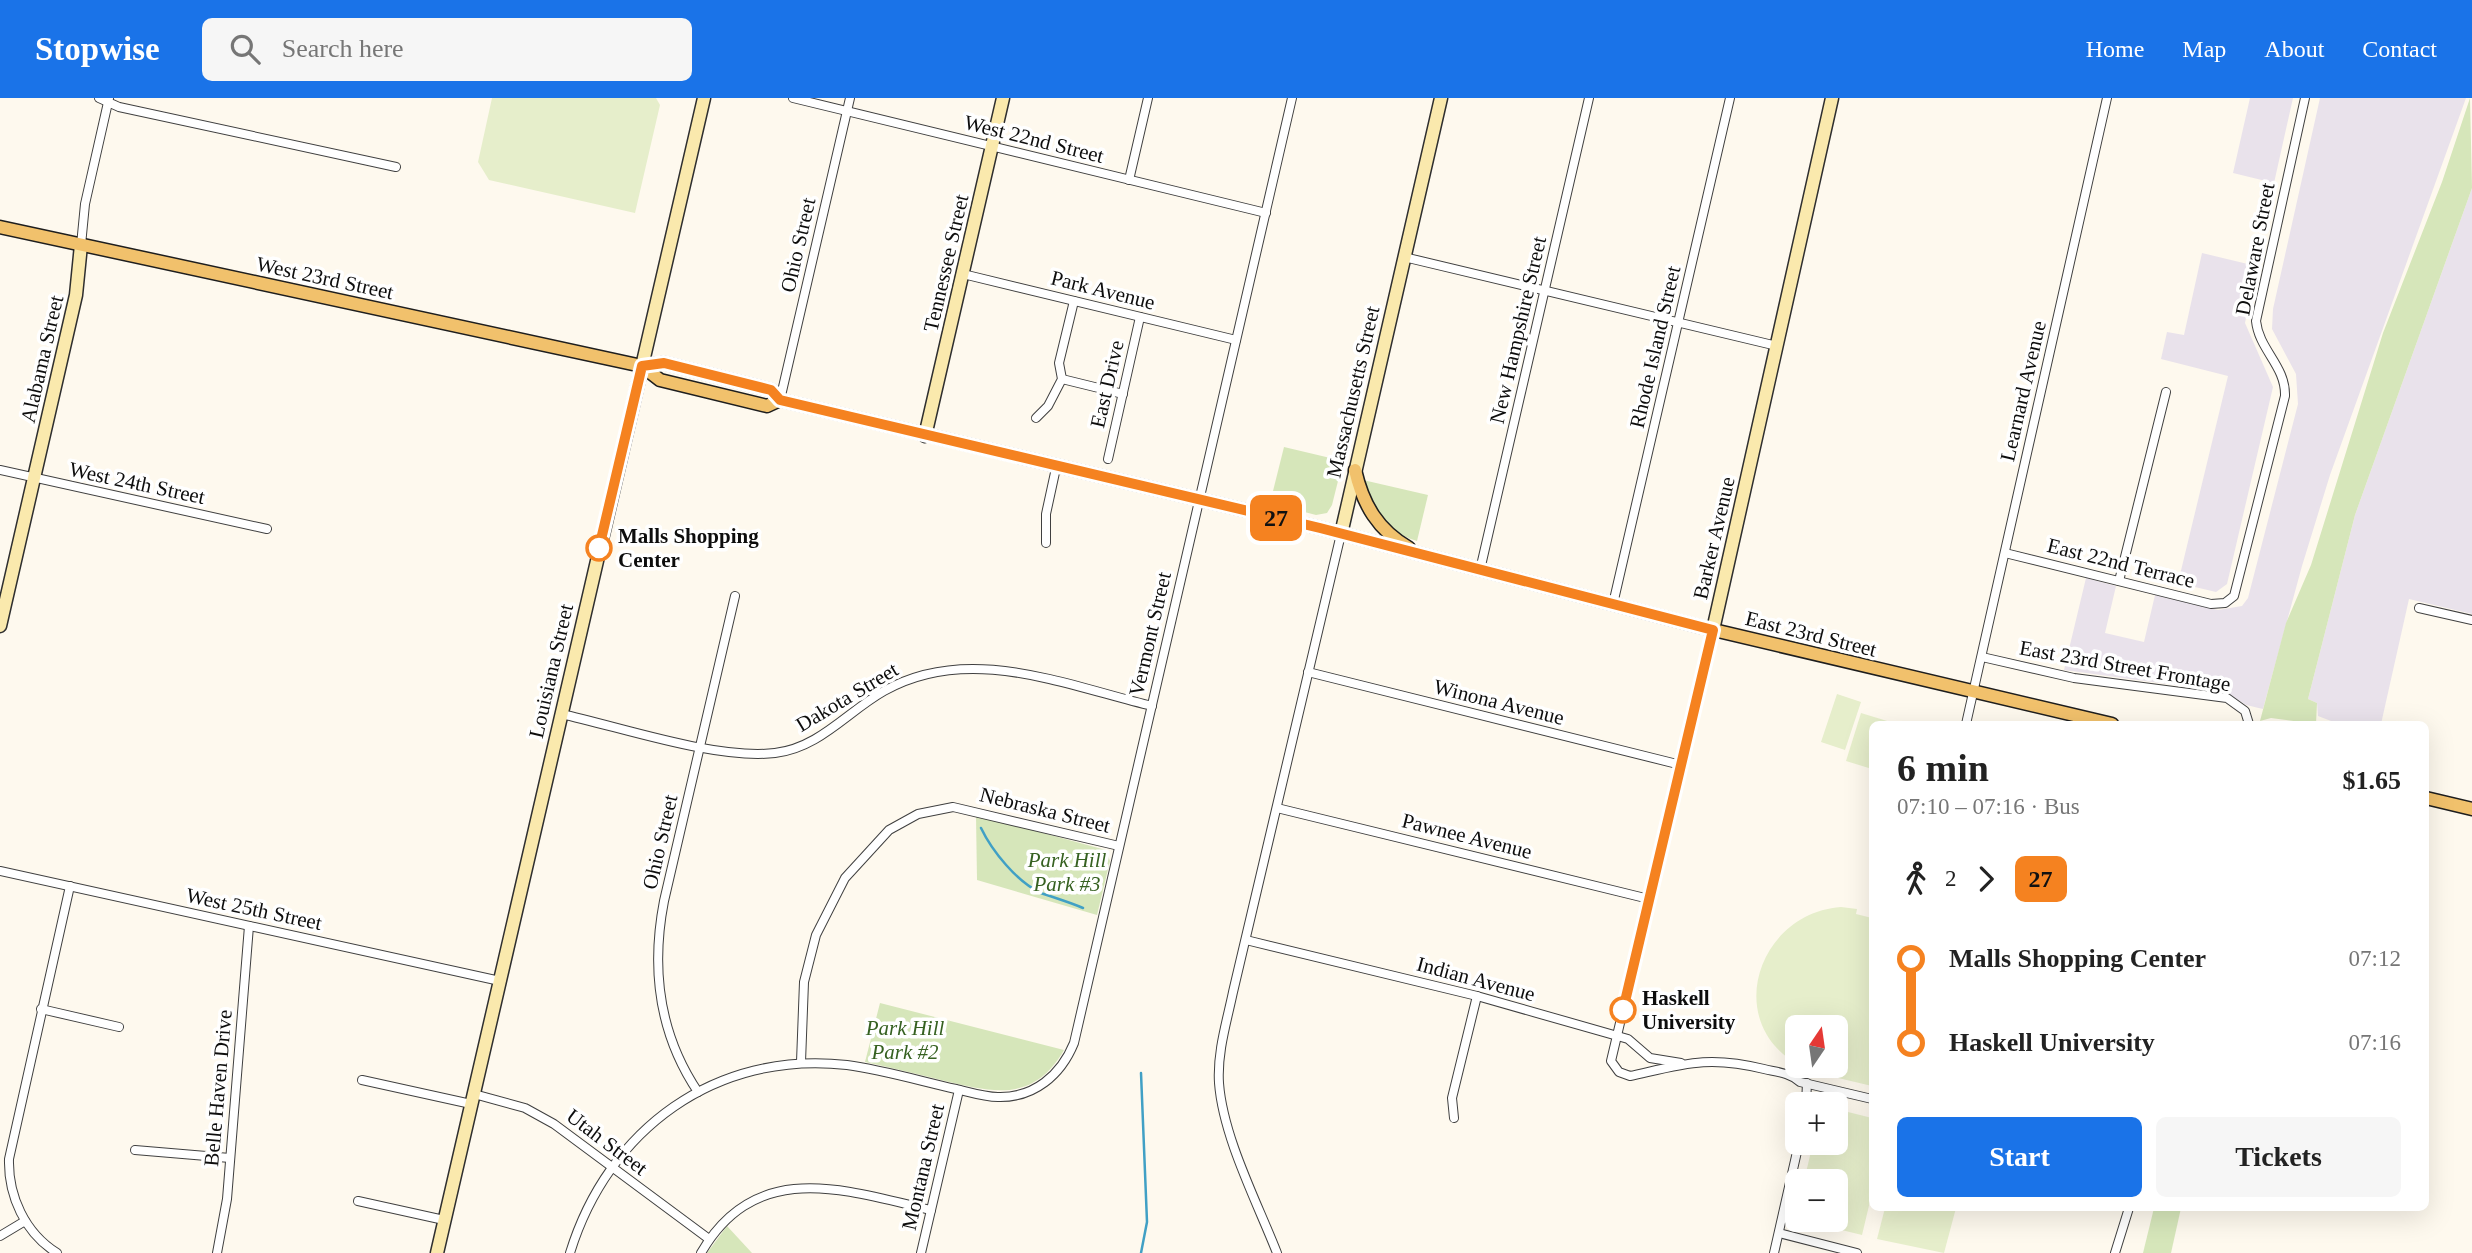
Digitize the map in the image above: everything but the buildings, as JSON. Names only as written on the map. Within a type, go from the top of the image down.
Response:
[{"type":"main road","name":"Louisiana Street","points":[[437,1253],[704,98]]},
{"type":"main road","name":"Tennessee Street","points":[[925,436],[1003,98]]},
{"type":"main road","name":"Massachusetts Street","points":[[1341,534],[1441,98]]},
{"type":"main road","name":"Barker Avenue","points":[[1713,630],[1832,98]]},
{"type":"main road","name":"West 23rd Street","points":[[0,227],[642,366],[660,380],[767,406],[780,400],[1341,534]]},
{"type":"main road","name":"Alabama Street","points":[[0,626],[4,593],[34,478],[76,295],[81,245]]},
{"type":"main road","points":[[1355,470],[1360,493],[1376,521],[1394,538],[1418,554]]},
{"type":"main road","name":"East 23rd Street","points":[[1341,534],[1713,630],[2099,721]]},
{"type":"main road","points":[[2429,802],[2472,809]]},
{"type":"street","points":[[99,98],[109,100],[118,107],[396,167]]},
{"type":"street","name":"West 22nd Street","points":[[793,98],[1265,213]]},
{"type":"street","name":"Ohio Street","points":[[780,400],[850,98]]},
{"type":"street","points":[[1129,180],[1148,98]]},
{"type":"street","name":"Vermont Street","points":[[570,1253],[586,1209],[611,1167],[648,1126],[698,1092],[743,1074],[801,1062],[860,1067],[998,1097],[1021,1094],[1045,1083],[1063,1064],[1074,1042],[1292,98]]},
{"type":"street","name":"New Hampshire Street","points":[[1480,569],[1589,98]]},
{"type":"street","name":"Rhode Island Street","points":[[1613,604],[1730,98]]},
{"type":"street","name":"Learnard Avenue","points":[[1967,721],[2107,98]]},
{"type":"street","name":"Delaware Street","points":[[2228,602],[2237,590],[2286,396],[2281,373],[2263,343],[2256,321],[2305,98]]},
{"type":"street","name":"Alabama Street","points":[[81,245],[85,204],[109,100]]},
{"type":"street","points":[[1404,257],[1777,346]]},
{"type":"street","name":"Park Avenue","points":[[963,274],[1236,340]]},
{"type":"street","points":[[1036,418],[1048,406],[1062,379],[1059,363],[1074,301]]},
{"type":"street","name":"East Drive","points":[[1108,459],[1140,317]]},
{"type":"street","points":[[1062,379],[1123,394]]},
{"type":"street","points":[[2119,581],[2166,392]]},
{"type":"street","points":[[1046,543],[1044,524],[1056,468]]},
{"type":"street","name":"West 24th Street","points":[[0,470],[267,529]]},
{"type":"street","name":"Massachusetts Street","points":[[1277,1253],[1231,1132],[1219,1080],[1225,1026],[1341,534]]},
{"type":"street","name":"East 22nd Terrace","points":[[2005,552],[2211,604],[2228,602]]},
{"type":"street","name":"Ohio Street","points":[[698,1092],[685,1073],[667,1027],[658,977],[658,951],[664,901],[734,596]]},
{"type":"street","points":[[2419,608],[2472,620]]},
{"type":"street","name":"Barker Avenue","points":[[1614,1068],[1611,1061],[1713,630]]},
{"type":"street","name":"East 23rd Street Frontage","points":[[1982,657],[2074,678],[2227,698],[2241,706],[2248,721]]},
{"type":"street","name":"Dakota Street","points":[[561,714],[743,754],[795,748],[821,737],[895,685],[926,673],[962,667],[1010,672],[1152,706]]},
{"type":"street","name":"Winona Avenue","points":[[1308,672],[1681,765]]},
{"type":"street","name":"Nebraska Street","points":[[801,1062],[804,982],[816,935],[845,878],[889,830],[918,814],[953,807],[1119,846]]},
{"type":"street","name":"Pawnee Avenue","points":[[1277,808],[1650,899]]},
{"type":"street","name":"West 25th Street","points":[[0,871],[500,981]]},
{"type":"street","points":[[57,1253],[40,1240],[25,1221],[12,1192],[9,1153],[70,886]]},
{"type":"street","name":"Belle Haven Drive","points":[[217,1253],[225,1220],[249,926]]},
{"type":"street","name":"Indian Avenue","points":[[1246,940],[1477,996],[1629,1038],[1650,1058],[1689,1063]]},
{"type":"street","points":[[1454,1118],[1452,1098],[1477,996]]},
{"type":"street","points":[[41,1009],[118,1027]]},
{"type":"street","name":"Indian Avenue","points":[[1614,1068],[1630,1076],[1689,1063],[1733,1061],[1869,1098]]},
{"type":"street","name":"Utah Street","points":[[362,1080],[510,1103],[541,1116],[709,1239]]},
{"type":"street","points":[[1807,1083],[1807,1092]]},
{"type":"street","name":"Montana Street","points":[[921,1253],[959,1090]]},
{"type":"street","points":[[135,1150],[230,1158]]},
{"type":"street","points":[[1774,1253],[1796,1155]]},
{"type":"street","points":[[701,1253],[709,1239],[745,1205],[793,1188],[836,1188],[932,1210]]},
{"type":"street","points":[[358,1201],[444,1220]]},
{"type":"street","points":[[2115,1253],[2128,1211]]},
{"type":"street","points":[[0,1236],[25,1221]]},
{"type":"street","points":[[1779,1233],[1857,1253]]},
{"type":"shaded area","points":[[2250,98],[2293,98],[2274,183],[2233,173]]},
{"type":"shaded area","points":[[2320,98],[2466,98],[2330,475],[2263,709],[2246,705],[2226,692],[2064,670],[2086,578],[2116,586],[2105,633],[2144,642],[2155,595],[2218,610],[2242,606],[2248,598],[2298,404],[2296,374],[2272,329],[2273,309]]},
{"type":"shaded area","points":[[2472,188],[2472,614],[2409,599],[2382,721],[2331,721],[2318,716],[2317,703],[2308,699],[2355,515]]},
{"type":"shaded area","points":[[2202,253],[2256,266],[2245,323],[2273,387],[2227,584],[2216,592],[2178,583],[2228,376],[2161,359],[2167,332],[2184,335]]},
{"type":"green space","points":[[492,98],[656,98],[660,105],[635,213],[489,180],[478,162]]},
{"type":"green space","points":[[2470,98],[2472,188],[2355,515],[2308,699],[2317,703],[2316,721],[2271,718],[2260,721],[2286,623],[2311,565],[2383,333],[2442,182]]},
{"type":"green space","points":[[1284,447],[1343,461],[1332,505],[1327,513],[1316,515],[1270,503]]},
{"type":"green space","points":[[1363,480],[1428,495],[1417,541],[1388,526],[1371,501]]},
{"type":"green space","points":[[1837,694],[1861,702],[1845,750],[1821,742]]},
{"type":"green space","points":[[1861,713],[1887,721],[1869,721],[1869,768],[1846,761]]},
{"type":"green space","name":"Park Hill Park #3","points":[[976,815],[1106,850],[1110,861],[1097,915],[977,880]]},
{"type":"green space","points":[[1841,907],[1857,909],[1856,914],[1869,917],[1869,1085],[1838,1078],[1848,1078],[1848,1015],[1785,1015],[1785,1054],[1774,1045],[1761,1022],[1756,997],[1760,971],[1771,948],[1789,928],[1812,914]]},
{"type":"green space","name":"Park Hill Park #2","points":[[880,1003],[1064,1050],[1040,1078],[1012,1090],[980,1089],[865,1062]]},
{"type":"green space","points":[[1848,1112],[1869,1117],[1869,1206],[1862,1235],[1848,1232],[1848,1169],[1807,1169],[1810,1155],[1848,1155]]},
{"type":"green space","points":[[1884,1211],[1955,1211],[1944,1253],[1877,1239]]},
{"type":"green space","points":[[2153,1211],[2180,1211],[2171,1253],[2143,1253]]},
{"type":"green space","points":[[727,1226],[752,1253],[707,1253]]},
{"type":"waterway","points":[[981,828],[998,856],[1014,874],[1041,893],[1083,908]]},
{"type":"waterway","points":[[1141,1073],[1147,1222],[1141,1253]]},
{"type":"bus line","name":"27","points":[[599,548],[642,366],[664,363],[771,390],[780,400],[1056,468],[1320,528],[1713,630],[1623,1010]]},
{"type":"place","name":"Malls Shopping Center","points":[[599,548]]},
{"type":"place","name":"Haskell University","points":[[1623,1010]]}]
